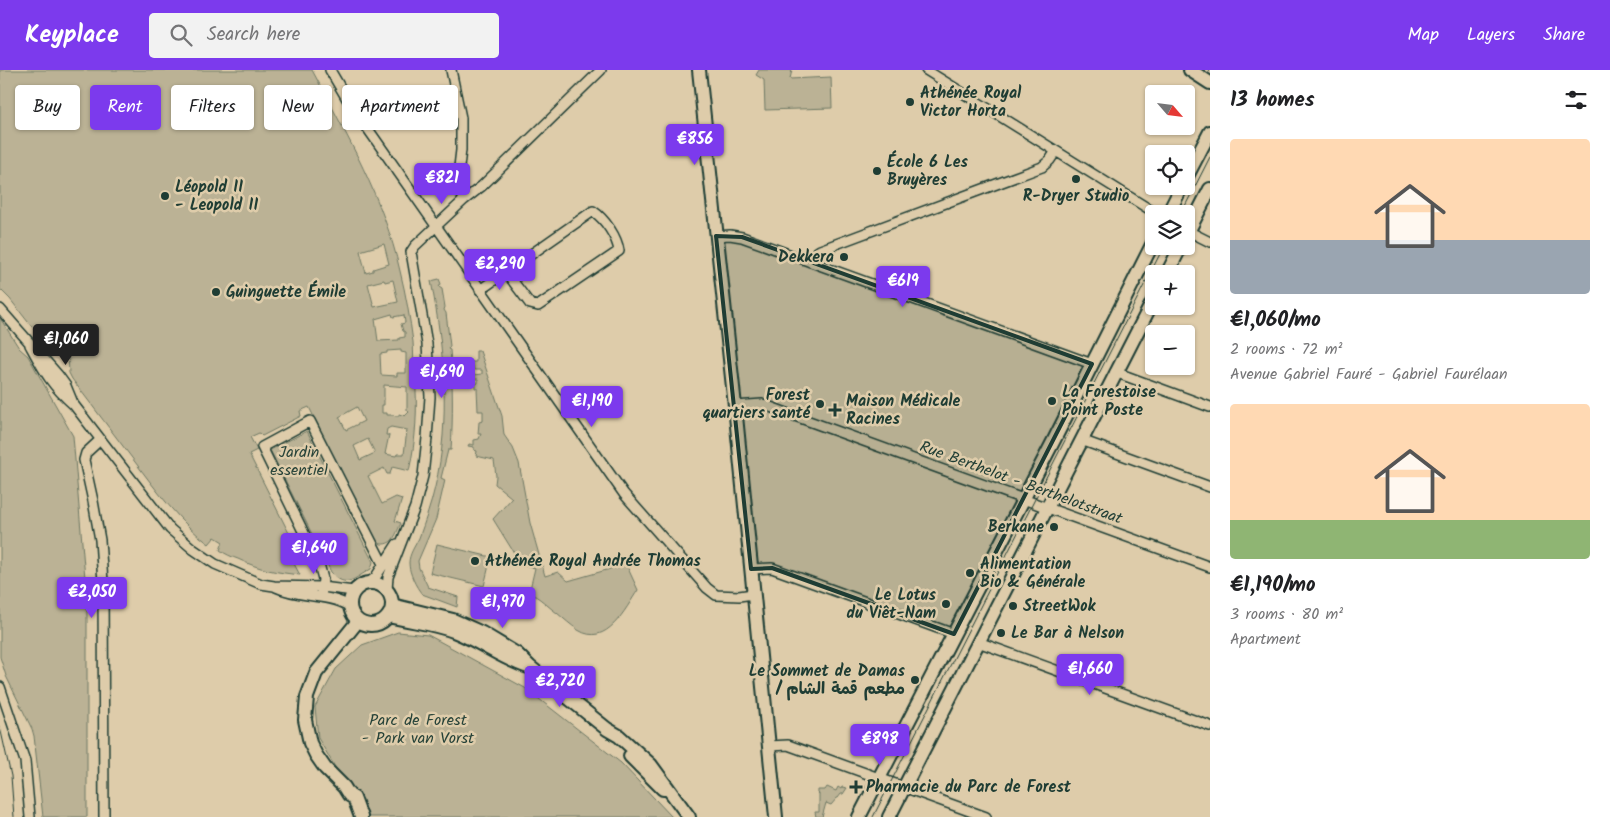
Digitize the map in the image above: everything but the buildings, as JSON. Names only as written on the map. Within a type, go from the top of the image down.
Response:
[{"type":"main road","points":[[1190,70],[1210,83]]},
{"type":"main road","points":[[699,71],[776,817]]},
{"type":"main road","points":[[1195,161],[1210,132]]},
{"type":"main road","points":[[1195,218],[1210,189]]},
{"type":"main road","points":[[859,817],[1147,255]]},
{"type":"main road","points":[[889,817],[1146,315]]},
{"type":"main road","points":[[368,583],[375,583],[387,590],[391,597],[390,611],[384,622],[370,626],[358,622],[351,612],[350,606],[350,598],[354,591],[368,583]]},
{"type":"main road","points":[[390,611],[448,629],[470,638],[513,662],[530,667],[618,736],[651,765],[689,817]]},
{"type":"main road","points":[[358,622],[316,673],[305,707],[305,720],[310,743],[325,768],[344,787],[349,795],[354,798],[361,817]]},
{"type":"main road","points":[[349,795],[348,801],[354,817]]},
{"type":"street","points":[[330,70],[347,99],[624,494],[707,588],[716,595],[739,596],[753,594]]},
{"type":"street","points":[[451,70],[461,118],[461,150],[457,184],[464,200]]},
{"type":"street","points":[[387,590],[388,577],[415,507],[422,476],[430,397],[427,344],[411,252],[415,246],[464,200],[482,186],[601,70]]},
{"type":"street","points":[[926,70],[1145,207]]},
{"type":"street","points":[[810,262],[814,254],[820,250],[1042,167],[1056,151]]},
{"type":"street","points":[[480,290],[593,211],[600,216],[618,242],[619,251],[538,306],[530,304],[506,272]]},
{"type":"street","points":[[716,236],[730,235],[742,238],[1092,364]]},
{"type":"street","points":[[1195,236],[1210,242]]},
{"type":"street","points":[[0,309],[66,386],[74,405],[100,440],[157,513],[182,540],[215,564],[261,584],[322,587],[354,591]]},
{"type":"street","points":[[1116,372],[1210,407]]},
{"type":"street","name":"Rue Berthelot - Berthelotstraat","points":[[735,406],[762,404],[1210,567]]},
{"type":"street","points":[[321,597],[322,574],[319,564],[262,446],[310,421],[383,564]]},
{"type":"street","points":[[100,440],[86,453],[84,460],[100,540],[104,582],[104,817]]},
{"type":"street","points":[[1081,440],[1210,487]]},
{"type":"street","points":[[368,583],[375,578],[404,534]]},
{"type":"street","points":[[751,569],[772,568],[954,634]]},
{"type":"street","points":[[274,586],[287,593],[321,597],[343,602],[350,606]]},
{"type":"street","points":[[978,642],[1210,726]]},
{"type":"street","points":[[0,687],[25,761],[30,817]]},
{"type":"street","points":[[769,746],[788,745],[986,817]]},
{"type":"highlighted area","points":[[716,236],[742,237],[1092,364],[954,634],[772,568],[751,569]]},
{"type":"green space","points":[[0,70],[312,70],[320,85],[264,85],[264,130],[332,130],[332,107],[363,168],[393,245],[408,307],[413,342],[416,388],[415,436],[409,471],[392,467],[390,474],[387,474],[384,468],[368,476],[382,504],[396,497],[402,499],[395,521],[401,523],[394,538],[385,544],[381,544],[374,539],[309,407],[300,411],[301,416],[262,436],[259,433],[250,437],[257,450],[249,454],[293,541],[284,545],[300,575],[275,572],[254,566],[224,553],[220,550],[223,542],[215,537],[209,544],[169,506],[72,379],[69,373],[68,356],[57,355],[50,350],[0,289]],"holes":[[[384,244],[389,264],[366,273],[360,251]],[[393,280],[398,302],[374,307],[368,284]],[[392,314],[393,317],[404,315],[405,323],[401,324],[405,337],[399,338],[399,340],[378,341],[375,319]],[[401,350],[401,352],[406,353],[406,373],[397,373],[397,376],[381,375],[380,354],[387,353],[387,351]],[[384,385],[407,387],[407,410],[409,412],[405,416],[382,413],[382,405],[384,405]],[[357,407],[364,421],[346,430],[339,417]],[[391,427],[407,430],[404,454],[397,454],[396,456],[385,454],[389,435],[386,435],[387,429]],[[368,439],[375,453],[360,460],[354,446]]]},
{"type":"green space","points":[[759,70],[792,70],[790,79],[831,77],[832,108],[765,110],[764,80],[756,75]]},
{"type":"green space","points":[[439,279],[450,346],[448,349],[450,350],[452,387],[451,450],[448,450],[441,478],[445,480],[436,519],[418,561],[419,568],[428,587],[458,597],[457,607],[422,594],[413,580],[409,563],[411,553],[428,513],[440,462],[443,436],[444,384],[442,358],[431,281]]},
{"type":"green space","points":[[0,318],[19,348],[28,356],[73,436],[87,602],[87,817],[43,817],[34,736],[6,676],[0,657]]},
{"type":"green space","points":[[476,351],[480,351],[502,416],[504,435],[513,448],[519,463],[530,523],[545,576],[558,572],[568,581],[610,569],[625,562],[638,590],[614,624],[598,634],[588,634],[578,630],[540,599],[529,593],[535,568],[521,564],[493,519],[512,498],[495,484],[494,460],[476,456],[477,451],[474,450],[474,447],[468,446],[469,444],[474,445],[474,440],[479,439],[481,434],[478,434],[479,422],[483,421],[483,411],[478,411],[477,388],[475,388],[478,379],[473,379],[473,375],[482,374],[482,370],[474,370],[473,366],[470,366],[470,362],[476,362]]},
{"type":"green space","name":"Jardin essentiel","points":[[307,431],[373,562],[371,569],[350,581],[341,580],[331,572],[270,450]]},
{"type":"green space","points":[[437,544],[491,557],[484,586],[430,573]]},
{"type":"green space","name":"Parc de Forest - Park van Vorst","points":[[398,632],[428,635],[525,688],[621,763],[672,817],[368,817],[363,799],[335,767],[318,738],[315,707],[336,669],[362,645]]},
{"type":"green space","points":[[827,787],[836,791],[838,787],[841,789],[842,787],[847,788],[831,805],[826,803],[822,817],[816,817],[815,812],[819,812],[818,790],[825,790]]},
{"type":"tram line","points":[[1186,205],[1210,157]]},
{"type":"tram line","points":[[873,817],[1159,255]]},
{"type":"tram line","points":[[0,727],[11,776],[14,817]]},
{"type":"place","name":"Athénée Royal Victor Horta","points":[[910,102]]},
{"type":"place","name":"École 6 Les Bruyères","points":[[877,171]]},
{"type":"place","name":"R-Dryer Studio","points":[[1076,179]]},
{"type":"place","name":"Léopold II - Leopold II","points":[[165,196]]},
{"type":"place","name":"Dekkera","points":[[844,257]]},
{"type":"place","name":"Guinguette Émile","points":[[216,292]]},
{"type":"place","name":"La Forestoise Point Poste","points":[[1052,401]]},
{"type":"place","name":"Forest quartiers santé","points":[[820,404]]},
{"type":"place","name":"Maison Médicale Racines","points":[[835,410]]},
{"type":"place","name":"Berkane","points":[[1054,527]]},
{"type":"place","name":"Athénée Royal Andrée Thomas","points":[[475,561]]},
{"type":"place","name":"Alimentation Bio & Générale","points":[[970,573]]},
{"type":"place","name":"Le Lotus du Viêt-Nam","points":[[946,604]]},
{"type":"place","name":"StreetWok","points":[[1013,606]]},
{"type":"place","name":"Le Bar à Nelson","points":[[1001,633]]},
{"type":"place","name":"Le Sommet de Damas / مطعم قمة الشام","points":[[915,680]]},
{"type":"place","name":"Pharmacie du Parc de Forest","points":[[856,787]]}]
